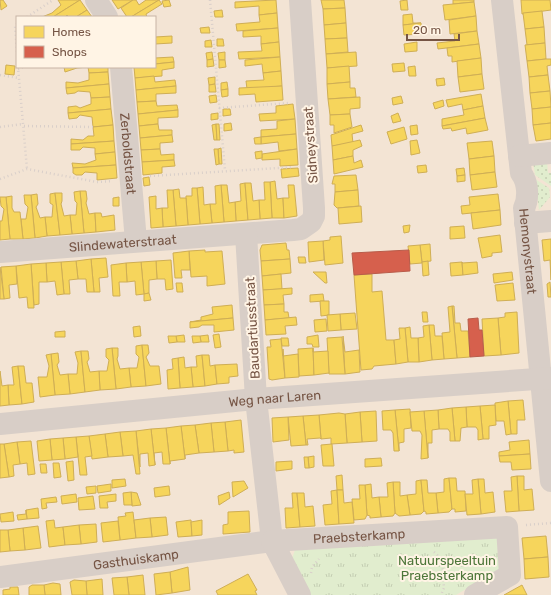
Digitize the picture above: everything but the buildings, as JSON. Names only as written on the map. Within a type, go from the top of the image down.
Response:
[{"type":"street","points":[[96,0],[105,16]]},
{"type":"street","name":"Sidneystraat","points":[[246,234],[301,228],[311,222],[314,216],[300,0]]},
{"type":"street","name":"Hemonystraat","points":[[502,0],[521,173],[526,179],[528,201],[524,208],[546,379],[551,481]]},
{"type":"street","name":"Zerboldstraat","points":[[121,68],[136,241]]},
{"type":"street","points":[[519,156],[551,153]]},
{"type":"street","points":[[526,223],[551,221]]},
{"type":"street","name":"Slindewaterstraat","points":[[0,252],[246,234]]},
{"type":"street","name":"Baudartiusstraat","points":[[246,234],[256,399],[272,541]]},
{"type":"street","name":"Weg naar Laren","points":[[0,424],[256,399],[546,379]]},
{"type":"street","points":[[475,595],[510,575],[507,527]]},
{"type":"street","name":"Praebsterkamp","points":[[272,541],[507,527]]},
{"type":"street","points":[[272,541],[300,595]]},
{"type":"street","name":"Gasthuiskamp","points":[[0,577],[272,541]]},
{"type":"path","points":[[29,16],[53,0]]},
{"type":"path","points":[[210,0],[225,170]]},
{"type":"path","points":[[16,24],[16,38]]},
{"type":"path","points":[[18,68],[27,169]]},
{"type":"path","points":[[0,75],[19,78]]},
{"type":"path","points":[[219,108],[307,102]]},
{"type":"path","points":[[0,127],[24,125],[93,126]]},
{"type":"path","points":[[0,179],[27,169],[97,182],[131,177],[225,170],[311,166]]},
{"type":"path","points":[[507,527],[551,523]]},
{"type":"path","points":[[429,549],[442,560],[444,588],[441,595]]},
{"type":"path","points":[[311,575],[312,567],[322,557]]},
{"type":"shaded area","points":[[0,0],[551,0],[551,595],[0,595]]},
{"type":"green space","points":[[547,161],[548,173],[551,173],[551,186],[535,175],[533,162]]},
{"type":"green space","points":[[535,179],[549,188],[550,197],[539,210]]},
{"type":"green space","name":"Natuurspeeltuin Praebsterkamp","points":[[501,537],[501,568],[456,595],[306,595],[291,561],[295,550]]}]
